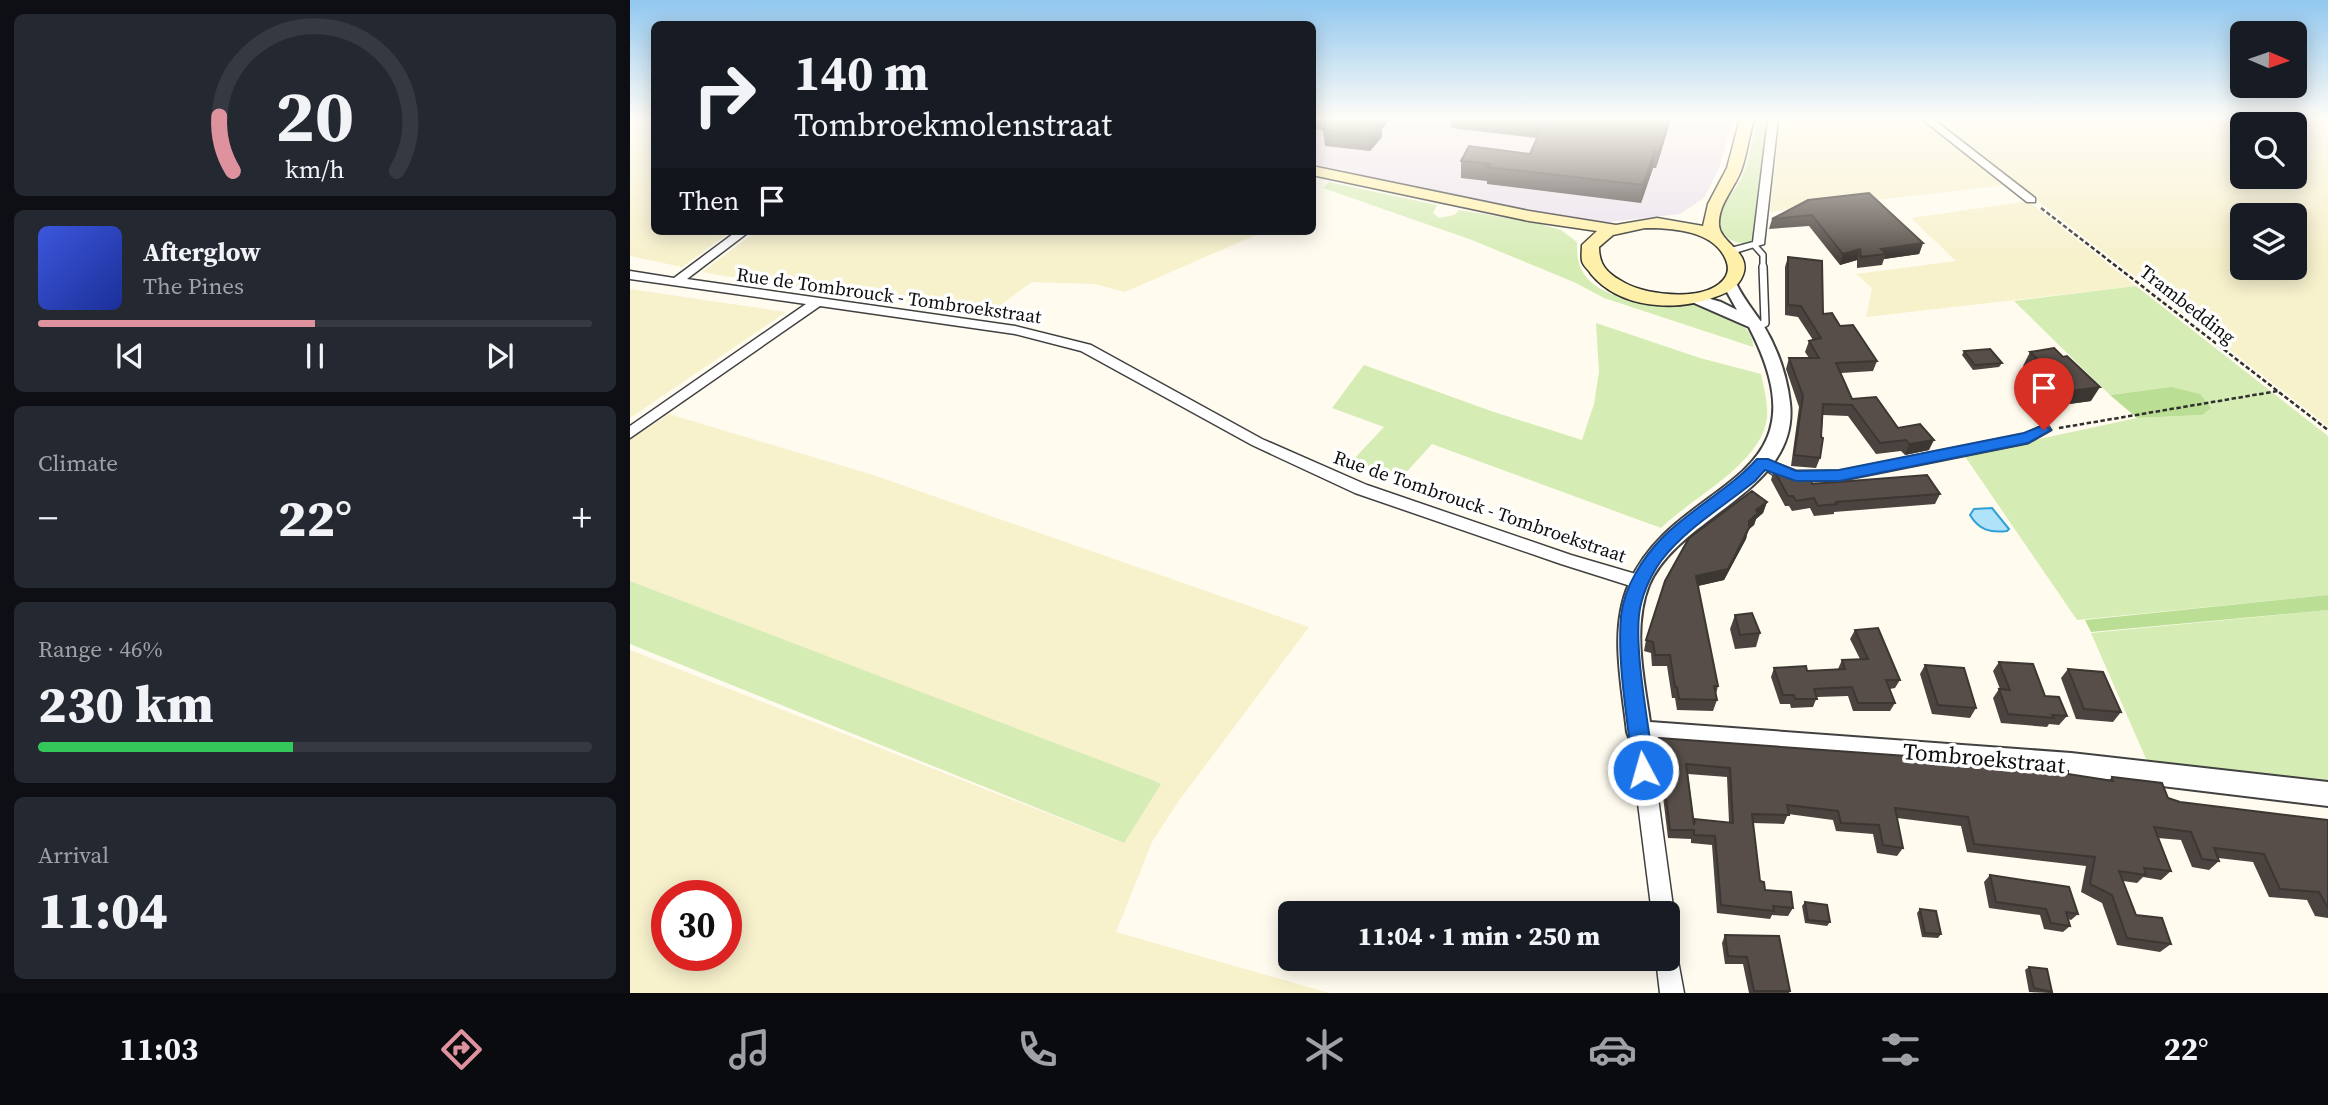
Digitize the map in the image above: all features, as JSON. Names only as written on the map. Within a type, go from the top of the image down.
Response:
[{"type":"main road","points":[[1713,237],[1710,219],[1734,165]]},
{"type":"main road","points":[[1316,171],[1529,216],[1614,229]]},
{"type":"main road","points":[[1667,223],[1718,197]]},
{"type":"main road","points":[[1529,216],[1573,233],[1589,249]]},
{"type":"main road","points":[[1667,223],[1713,237],[1731,251],[1737,266],[1729,283],[1714,293],[1693,299],[1658,300],[1614,288],[1592,269],[1588,260],[1589,249],[1600,237],[1614,229],[1636,224],[1667,223]]},
{"type":"street","points":[[1731,251],[1758,244],[1768,165]]},
{"type":"street","points":[[1986,165],[2031,200]]},
{"type":"street","points":[[674,283],[739,235]]},
{"type":"street","name":"Rue de Tombrouck - Tombroekstraat","points":[[630,275],[1015,330],[1086,348],[1257,442],[1361,489],[1567,560],[1640,582]]},
{"type":"street","points":[[1661,901],[1639,732],[1630,614],[1640,582],[1654,557],[1670,540],[1750,477],[1763,463],[1776,439],[1782,415],[1775,379],[1756,327],[1736,299],[1729,283]]},
{"type":"street","points":[[1693,299],[1732,312],[1756,327]]},
{"type":"street","points":[[630,433],[816,303]]},
{"type":"street","points":[[1763,463],[1780,472],[1796,476],[1839,476],[2028,438],[2044,430]]},
{"type":"street","name":"Tombroekstraat","points":[[1639,732],[2071,764],[2328,794]]},
{"type":"street","points":[[1669,971],[1672,993]]},
{"type":"lane","points":[[1755,246],[1763,255],[1765,323],[1756,327]]},
{"type":"path","name":"Trambedding","points":[[2031,200],[2328,430]]},
{"type":"path","points":[[2044,430],[2278,391]]},
{"type":"shaded area","points":[[630,165],[651,165],[651,235],[726,235],[682,267],[630,256]]},
{"type":"shaded area","points":[[1319,165],[1720,165],[1704,198],[1680,214],[1600,223],[1572,221]]},
{"type":"shaded area","points":[[1775,165],[1982,165],[2007,185],[1770,212]]},
{"type":"shaded area","points":[[1993,165],[2230,165],[2230,189],[2307,189],[2307,165],[2328,165],[2328,426]]},
{"type":"shaded area","points":[[2028,201],[2136,286],[1866,317],[1872,288],[1856,274],[1956,261],[1911,218]]},
{"type":"shaded area","points":[[752,235],[1256,235],[1125,292],[1095,284],[1032,282],[990,313],[837,295],[702,272]]},
{"type":"shaded area","points":[[630,289],[786,312],[630,418]]},
{"type":"shaded area","points":[[669,414],[873,475],[1309,627],[1178,802],[1152,842],[1116,932],[1329,993],[630,993],[630,650],[1123,843],[1160,784],[630,581],[630,439]]},
{"type":"green space","points":[[1746,165],[1763,165],[1753,241],[1747,243],[1728,238],[1717,225],[1723,201],[1738,185]]},
{"type":"green space","points":[[1329,182],[1437,205],[1433,213],[1439,218],[1454,215],[1459,210],[1537,223],[1561,230],[1577,242],[1579,263],[1586,277],[1597,287],[1629,299],[1712,308],[1740,323],[1752,338],[1753,347],[1604,298],[1576,283],[1472,240],[1323,188]]},
{"type":"green space","points":[[2136,286],[2328,436],[2328,595],[2077,620],[1964,455],[2137,418],[2202,415],[2171,387],[2110,395],[2014,301]]},
{"type":"green space","points":[[1596,323],[1700,358],[1761,374],[1767,417],[1763,434],[1753,450],[1724,478],[1661,528],[1432,444],[1401,478],[1352,461],[1384,427],[1332,408],[1364,365],[1491,411],[1582,440],[1594,404],[1599,372]]},
{"type":"green space","points":[[2171,387],[2200,394],[2211,408],[2202,415],[2137,418],[2110,395]]},
{"type":"green space","points":[[630,581],[1161,784],[1124,843],[630,644]]},
{"type":"green space","points":[[2328,595],[2328,610],[2091,632],[2085,620]]},
{"type":"green space","points":[[2328,610],[2328,784],[2147,761],[2091,633]]},
{"type":"water","points":[[1992,508],[2009,529],[2007,531],[1986,529],[1977,524],[1970,515],[1974,509]]},
{"type":"building","points":[[1489,165],[1650,165],[1643,185],[1487,167]]},
{"type":"building","points":[[1869,193],[1923,243],[1881,249],[1886,254],[1861,257],[1860,249],[1843,254],[1812,215],[1772,219],[1808,200]]},
{"type":"building","points":[[1788,257],[1822,261],[1823,314],[1832,313],[1840,326],[1853,325],[1877,361],[1836,363],[1852,399],[1876,397],[1898,428],[1920,424],[1934,440],[1909,444],[1906,440],[1880,443],[1852,405],[1823,404],[1820,458],[1794,455],[1803,396],[1789,358],[1819,358],[1809,341],[1821,338],[1801,306],[1788,305]]},
{"type":"building","points":[[2054,348],[2063,357],[2067,356],[2100,387],[2071,391],[2030,352]]},
{"type":"building","points":[[1990,349],[2002,363],[1975,365],[1964,351]]},
{"type":"building","points":[[1774,470],[1810,474],[1812,484],[1927,475],[1940,494],[1836,502],[1837,504],[1818,506],[1814,498],[1796,501],[1793,496],[1788,496]]},
{"type":"building","points":[[1752,491],[1767,502],[1756,510],[1758,513],[1749,521],[1749,528],[1728,569],[1696,576],[1718,686],[1714,686],[1717,700],[1679,699],[1670,655],[1655,655],[1653,642],[1646,640],[1665,581],[1689,538]]},
{"type":"building","points":[[1752,613],[1760,633],[1740,635],[1735,615]]},
{"type":"building","points":[[1878,628],[1900,680],[1886,680],[1895,703],[1858,703],[1852,687],[1814,689],[1817,699],[1795,699],[1794,695],[1783,695],[1774,668],[1806,666],[1807,671],[1845,669],[1842,660],[1868,659],[1855,630]]},
{"type":"building","points":[[1999,662],[2033,664],[2045,696],[2059,697],[2067,716],[2052,715],[2054,718],[2008,714],[1999,689],[2010,690]]},
{"type":"building","points":[[1925,665],[1964,668],[1976,708],[1938,705]]},
{"type":"building","points":[[2068,669],[2103,672],[2121,712],[2084,709]]},
{"type":"building","points":[[1659,738],[1921,757],[1933,762],[2068,771],[2068,774],[2113,781],[2112,777],[2162,783],[2168,798],[2180,802],[2328,820],[2328,908],[2319,892],[2280,889],[2264,854],[2214,848],[2219,861],[2202,859],[2191,832],[2154,827],[2171,871],[2144,868],[2146,875],[2119,871],[2136,915],[2162,918],[2171,944],[2127,938],[2112,895],[2090,884],[2095,857],[1974,844],[1968,817],[1895,808],[1903,848],[1883,845],[1879,825],[1841,823],[1838,811],[1787,805],[1789,815],[1752,814],[1760,881],[1764,882],[1765,890],[1791,892],[1793,908],[1773,906],[1774,911],[1721,905],[1715,836],[1694,835],[1694,830],[1670,830]],"holes":[[[1686,764],[1730,768],[1733,823],[1695,819],[1694,825]]]},
{"type":"building","points":[[1990,875],[2069,887],[2078,914],[2066,912],[2070,926],[2051,923],[2046,909],[1996,902]]},
{"type":"building","points":[[1805,902],[1827,905],[1830,922],[1808,920]]},
{"type":"building","points":[[1920,909],[1936,911],[1941,934],[1925,933]]},
{"type":"building","points":[[1725,935],[1779,936],[1790,991],[1754,991],[1747,957],[1728,956]]},
{"type":"building","points":[[2029,967],[2047,969],[2052,992],[2034,988]]},
{"type":"route","points":[[1643,770],[1630,614],[1640,582],[1654,557],[1700,514],[1750,477],[1763,463],[1780,472],[1796,476],[1839,476],[2028,438],[2044,430]]}]
